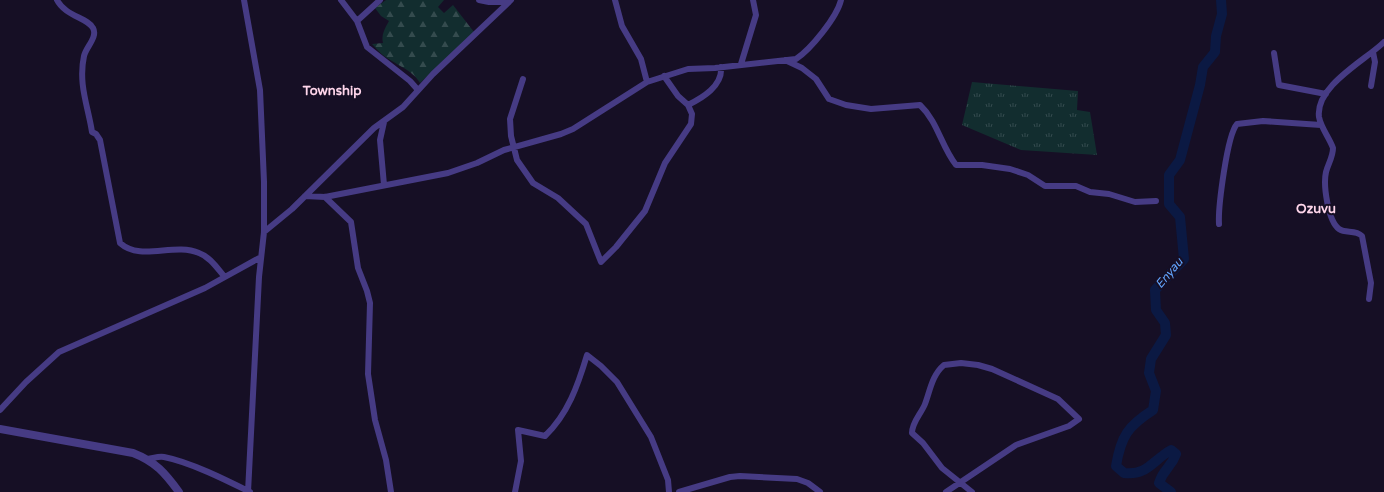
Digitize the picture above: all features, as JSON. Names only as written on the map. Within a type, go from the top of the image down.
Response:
[{"type":"street","points":[[57,0],[65,10],[91,25],[94,31],[93,38],[84,55],[82,70],[83,93],[92,132],[96,134],[100,140],[120,243],[130,249],[139,251],[169,249],[198,252],[213,263],[224,276]]},
{"type":"street","points":[[148,459],[158,457],[170,459],[217,476],[249,492],[261,257],[264,232],[264,158],[258,66],[244,0]]},
{"type":"street","points":[[341,0],[357,21],[367,47],[410,80],[418,90]]},
{"type":"street","points":[[357,21],[380,0]]},
{"type":"street","points":[[479,0],[490,2],[506,1]]},
{"type":"street","points":[[615,0],[621,23],[638,53],[648,82]]},
{"type":"street","points":[[741,64],[756,15],[753,0]]},
{"type":"street","points":[[305,196],[325,197],[463,168],[513,147],[573,129],[648,82],[692,68],[721,67],[796,58],[806,51],[834,16],[841,0]]},
{"type":"street","points":[[264,232],[292,209],[374,128],[403,107],[506,1]]},
{"type":"street","points":[[1369,299],[1371,283],[1362,236],[1356,231],[1340,230],[1331,220],[1326,186],[1326,173],[1333,148],[1321,125],[1319,108],[1326,94],[1334,83],[1384,42]]},
{"type":"street","points":[[1371,86],[1375,60],[1373,52]]},
{"type":"street","points":[[1274,53],[1279,85],[1326,94]]},
{"type":"street","points":[[785,60],[802,68],[816,79],[829,99],[846,105],[871,109],[920,105],[932,116],[944,148],[956,165],[982,164],[1010,169],[1028,175],[1045,186],[1076,186],[1090,192],[1109,194],[1135,202],[1156,201]]},
{"type":"street","points":[[688,105],[704,96],[713,88],[720,77],[721,67]]},
{"type":"street","points":[[523,78],[510,119],[513,147],[517,160],[528,178],[533,183],[558,198],[586,224],[601,262],[616,247],[645,211],[665,163],[691,124],[692,114],[688,105],[678,96],[664,76]]},
{"type":"street","points":[[1219,224],[1219,202],[1224,173],[1232,132],[1237,124],[1263,121],[1321,125]]},
{"type":"street","points":[[384,122],[380,140],[384,185]]},
{"type":"street","points":[[325,197],[351,222],[358,268],[368,290],[370,303],[368,356],[369,389],[375,420],[386,460],[391,492]]},
{"type":"street","points":[[0,410],[42,366],[59,352],[205,288],[224,276],[261,257]]},
{"type":"street","points":[[515,492],[521,461],[518,430],[545,436],[552,429],[566,410],[580,379],[587,356],[601,366],[617,382],[651,437],[668,480],[669,492]]},
{"type":"street","points":[[946,492],[962,482],[1016,445],[1069,426],[1079,419],[1058,399],[992,369],[968,364],[944,365],[935,376],[924,405],[912,428],[912,433],[923,443],[942,468],[962,482],[972,492]]},
{"type":"street","points":[[0,430],[118,449],[148,459],[165,473],[179,492]]},
{"type":"street","points":[[679,492],[730,477],[740,476],[797,479],[808,483],[820,492]]},
{"type":"street","points":[[691,489],[699,492]]},
{"type":"green space","points":[[386,0],[444,0],[438,7],[444,13],[453,5],[474,32],[420,83],[413,74],[387,58],[372,44],[383,43],[383,34],[389,21],[381,16],[375,8]]},
{"type":"green space","points":[[972,82],[1078,91],[1077,110],[1090,112],[1097,155],[1021,150],[962,125]]},
{"type":"waterway","name":"Enyau","points":[[1171,492],[1159,483],[1176,454],[1171,450],[1139,472],[1124,473],[1116,466],[1123,439],[1137,421],[1153,410],[1156,391],[1149,373],[1151,359],[1166,335],[1165,323],[1156,310],[1155,290],[1184,259],[1180,217],[1169,204],[1169,175],[1180,160],[1200,85],[1203,67],[1215,52],[1216,36],[1222,14],[1221,0]]},
{"type":"district","name":"Township","points":[[332,91]]},
{"type":"district","name":"Ozuvu","points":[[1316,209]]}]
